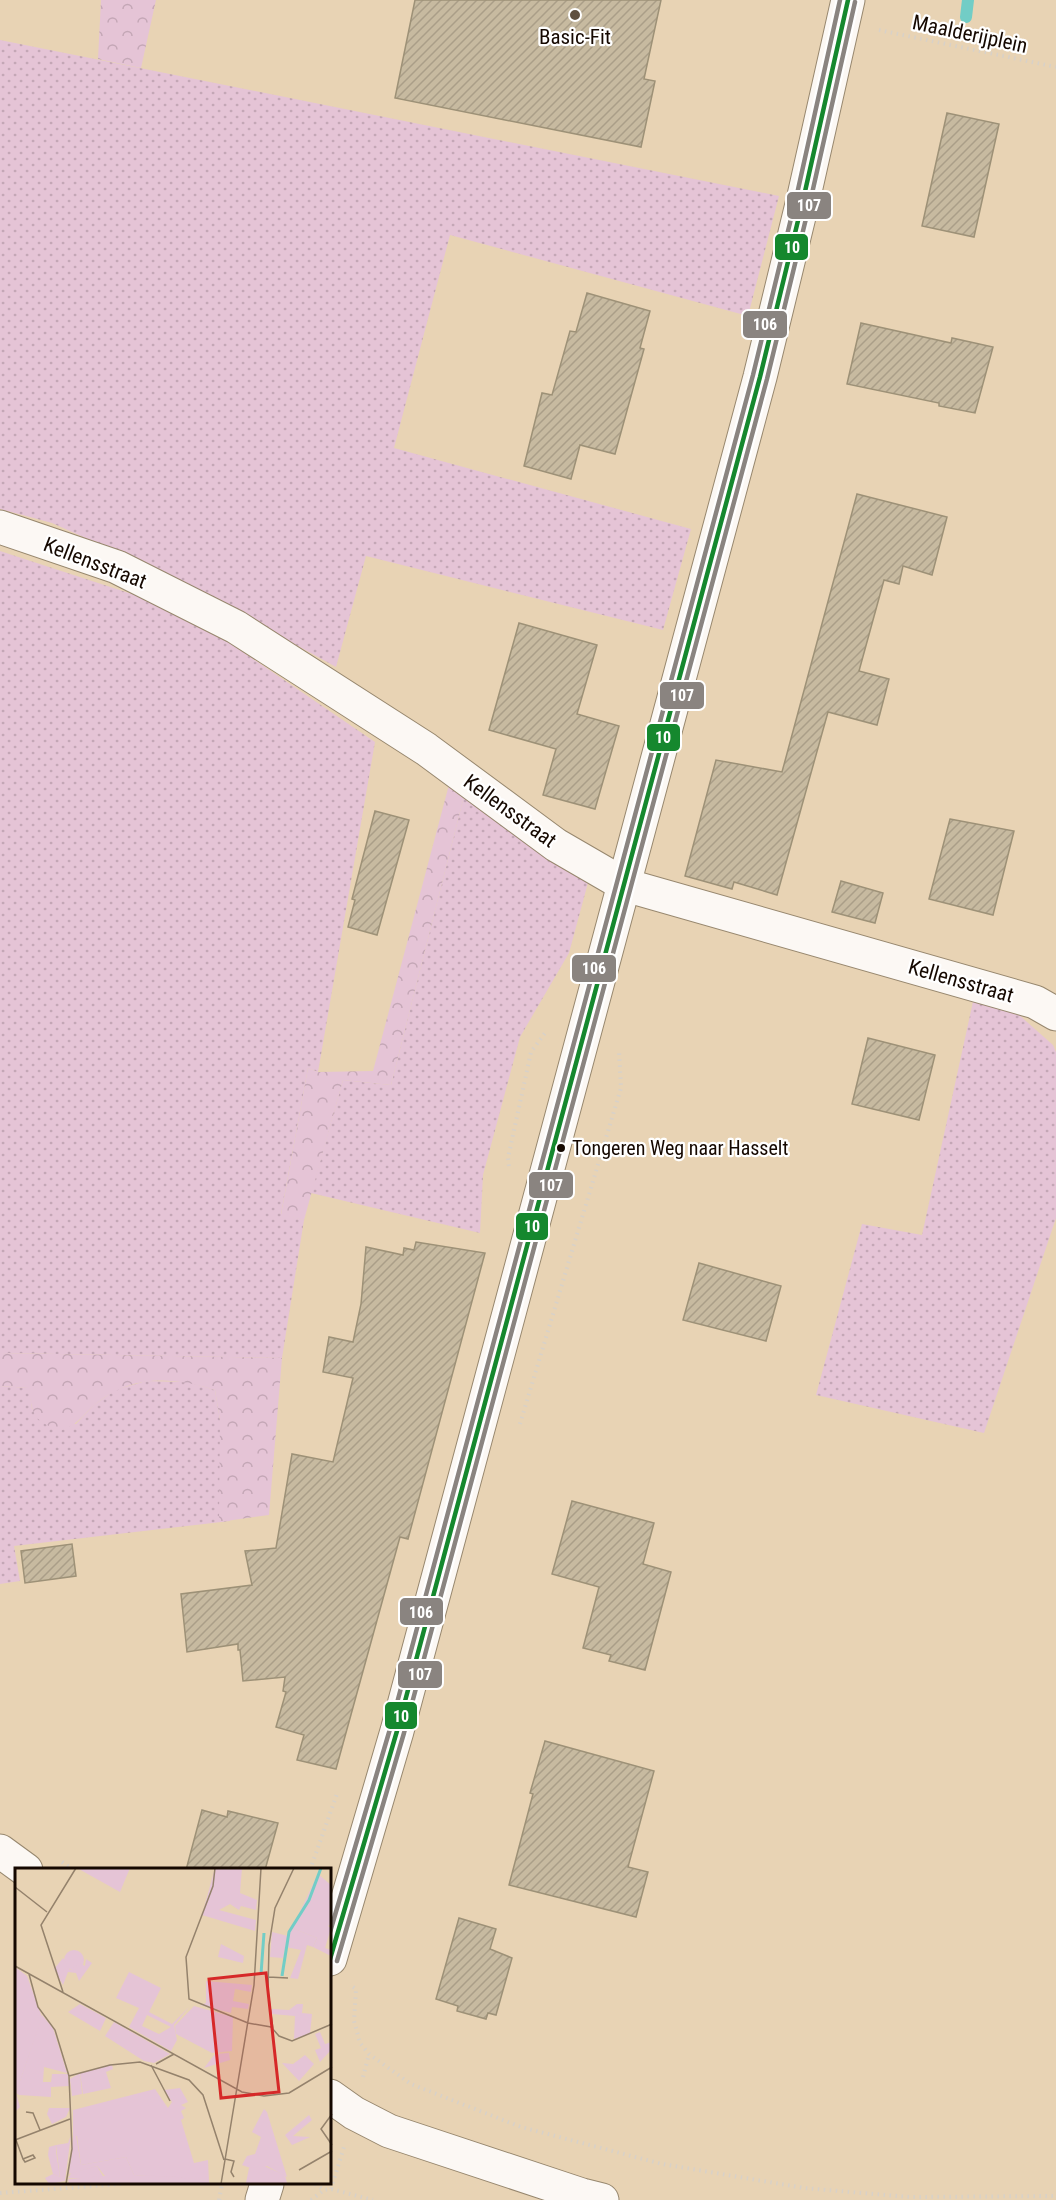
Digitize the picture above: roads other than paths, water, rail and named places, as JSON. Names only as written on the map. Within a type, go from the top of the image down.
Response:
[{"type":"main road","points":[[339,1971],[397,1731],[760,377],[846,10]]},
{"type":"main road","name":"Kellensstraat","points":[[0,527],[117,567],[236,627],[426,749],[556,846],[625,885],[1035,1002],[1056,1014]]},
{"type":"main road","points":[[0,1851],[23,1868]]},
{"type":"main road","points":[[332,2097],[354,2113],[389,2131],[602,2200]]},
{"type":"main road","points":[[262,2200],[267,2185]]},
{"type":"waterway","points":[[966,17],[968,0]]},
{"type":"place","name":"Basic-Fit","points":[[575,15]]},
{"type":"place","name":"Tongeren Weg naar Hasselt","points":[[561,1148]]}]
